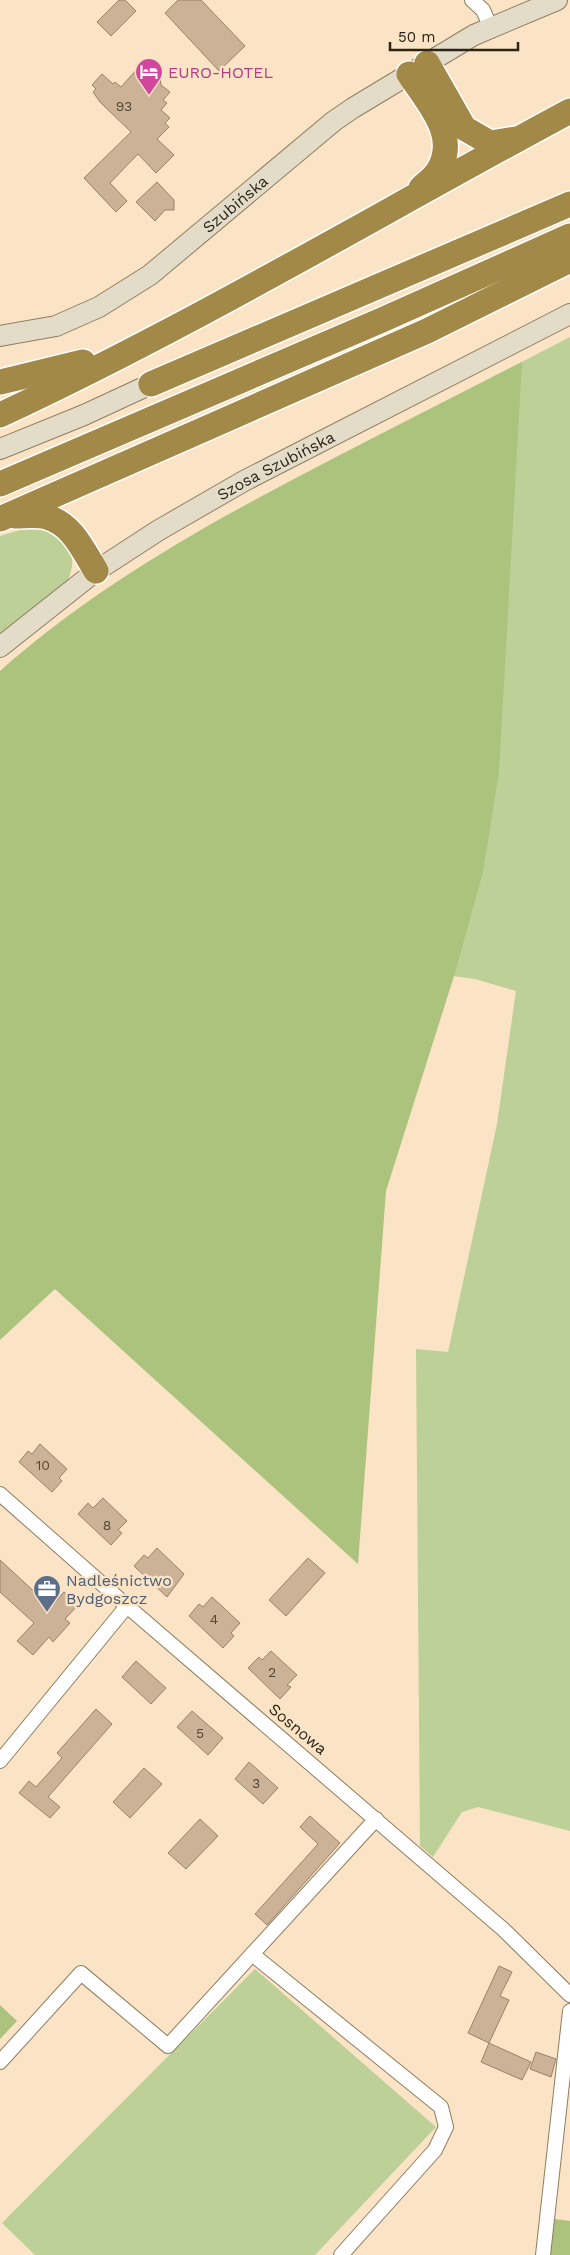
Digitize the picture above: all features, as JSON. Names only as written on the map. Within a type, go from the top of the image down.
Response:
[{"type":"highway","points":[[418,69],[464,128],[490,143],[518,139]]},
{"type":"highway","points":[[413,197],[438,172],[446,151],[445,134],[418,69]]},
{"type":"highway","points":[[0,415],[69,383],[150,340],[570,111]]},
{"type":"highway","points":[[151,384],[570,204]]},
{"type":"highway","points":[[0,484],[382,320],[570,236]]},
{"type":"highway","points":[[5,518],[409,338],[570,260]]},
{"type":"highway","points":[[0,382],[65,368],[150,340]]},
{"type":"highway","points":[[5,518],[46,516],[62,524],[75,536],[96,571]]},
{"type":"street","points":[[472,0],[483,10],[490,26]]},
{"type":"street","points":[[418,69],[490,26],[557,0]]},
{"type":"street","name":"Szubińska","points":[[0,336],[56,326],[99,307],[150,275],[334,121],[418,69]]},
{"type":"street","name":"Szosa Szubińska","points":[[0,647],[96,571],[159,530],[244,481],[570,314]]},
{"type":"street","points":[[0,449],[84,415],[151,384]]},
{"type":"street","name":"Sosnowa","points":[[0,1494],[127,1606],[504,1930],[570,1995]]},
{"type":"street","points":[[0,1761],[127,1606]]},
{"type":"street","points":[[0,2062],[81,1973],[168,2046],[376,1819]]},
{"type":"street","points":[[252,1954],[441,2108],[446,2128],[435,2150],[341,2255]]},
{"type":"street","points":[[543,2255],[570,2011]]},
{"type":"green space","points":[[570,337],[570,1831],[478,1807],[462,1812],[433,1857],[420,1846],[416,1349],[448,1352],[497,1124],[516,991],[475,979],[395,968],[493,755],[475,386]]},
{"type":"green space","points":[[522,362],[499,772],[483,872],[455,973],[386,1191],[358,1564],[55,1289],[0,1340],[0,671],[77,609],[160,554],[290,481]]},
{"type":"green space","points":[[33,526],[53,533],[67,545],[71,552],[71,571],[67,582],[0,639],[0,536]]},
{"type":"green space","points":[[255,1969],[436,2127],[315,2255],[35,2255],[2,2223]]},
{"type":"green space","points":[[0,2005],[17,2021],[0,2039]]},
{"type":"green space","points":[[547,2218],[570,2221],[570,2255],[543,2255]]},
{"type":"building","points":[[119,0],[125,0],[136,11],[111,36],[97,22]]},
{"type":"building","points":[[178,0],[201,0],[245,46],[219,71],[165,13]]},
{"type":"building","points":[[139,67],[148,74],[154,73],[160,78],[161,85],[170,92],[163,100],[167,103],[161,110],[170,118],[165,123],[169,127],[157,139],[174,155],[156,173],[138,154],[110,183],[127,201],[116,212],[84,178],[131,132],[100,102],[93,92],[96,89],[92,85],[102,74],[113,84],[115,82],[121,87]]},
{"type":"building","points":[[157,182],[174,200],[174,210],[165,210],[155,221],[136,202]]},
{"type":"building","points":[[40,1444],[67,1469],[59,1478],[62,1481],[52,1492],[19,1462],[28,1451],[32,1454]]},
{"type":"building","points":[[103,1498],[127,1521],[118,1530],[122,1533],[111,1545],[78,1514],[88,1503],[93,1508]]},
{"type":"building","points":[[157,1548],[184,1574],[167,1597],[134,1566],[144,1555],[148,1558]]},
{"type":"building","points":[[308,1558],[325,1573],[286,1616],[269,1600]]},
{"type":"building","name":"Nadleśnictwo Bydgoszcz","points":[[0,1560],[51,1607],[64,1592],[78,1605],[65,1619],[70,1623],[53,1642],[49,1637],[33,1655],[17,1641],[34,1623],[0,1592]]},
{"type":"building","points":[[212,1597],[240,1623],[231,1633],[234,1636],[223,1648],[189,1616],[199,1604],[203,1607]]},
{"type":"building","points":[[271,1651],[297,1675],[287,1685],[291,1687],[280,1699],[248,1668],[259,1657],[262,1660]]},
{"type":"building","points":[[136,1661],[166,1688],[151,1704],[122,1677]]},
{"type":"building","points":[[96,1709],[112,1724],[48,1797],[60,1807],[50,1818],[19,1793],[29,1781],[36,1787],[62,1758],[57,1753]]},
{"type":"building","points":[[192,1711],[223,1738],[208,1755],[177,1727]]},
{"type":"building","points":[[249,1762],[278,1788],[263,1804],[235,1779]]},
{"type":"building","points":[[144,1768],[162,1784],[130,1818],[113,1802]]},
{"type":"building","points":[[310,1816],[340,1843],[267,1925],[255,1914],[318,1844],[300,1827]]},
{"type":"building","points":[[200,1819],[218,1836],[186,1869],[168,1853]]},
{"type":"building","points":[[499,1966],[512,1972],[500,1996],[509,2000],[489,2043],[468,2033]]},
{"type":"building","points":[[489,2043],[531,2062],[522,2080],[481,2062]]},
{"type":"building","points":[[536,2052],[556,2059],[551,2077],[530,2069]]},
{"type":"place","name":"EURO-HOTEL","points":[[149,96]]},
{"type":"place","name":"Nadleśnictwo Bydgoszcz","points":[[47,1613]]}]
